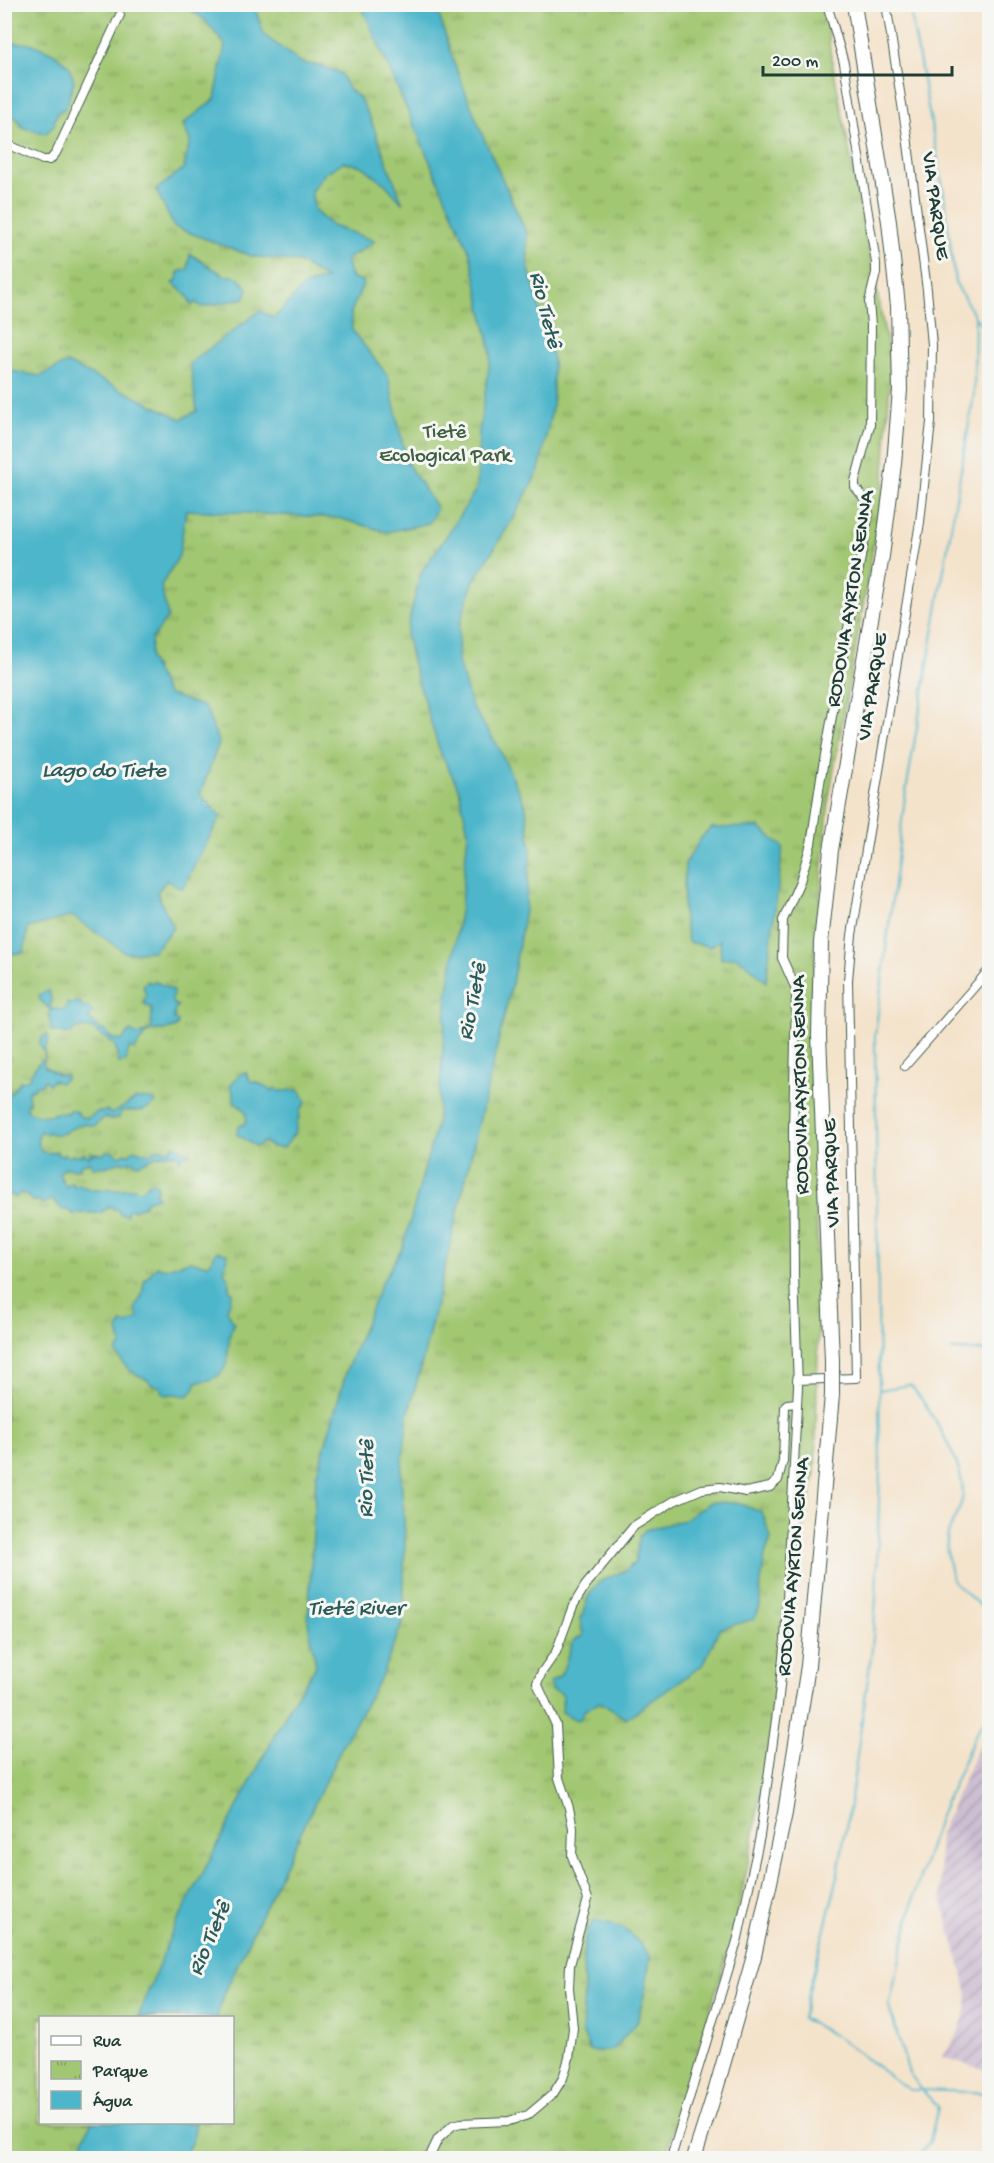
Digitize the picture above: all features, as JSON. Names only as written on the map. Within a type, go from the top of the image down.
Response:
[{"type":"highway","name":"RODOVIA AYRTON SENNA","points":[[694,2158],[754,1956],[785,1813],[808,1666],[832,1395],[819,1035],[821,942],[831,850],[882,556],[894,464],[900,390],[898,306],[889,222],[854,4]]},
{"type":"street","points":[[671,2158],[738,1938],[760,1836],[785,1639],[797,1380],[793,1142],[796,997],[795,987],[782,958],[783,930],[785,913],[800,881],[811,844],[823,765],[869,513],[864,498],[855,488],[855,481],[870,426],[871,325],[869,302],[876,273],[848,81],[827,4]]},
{"type":"street","name":"VIA PARQUE","points":[[797,1380],[856,1378],[848,980],[852,935],[920,522],[929,442],[932,345],[923,251],[886,4]]},
{"type":"street","points":[[4,143],[43,160],[50,160],[56,153],[120,15]]},
{"type":"street","points":[[905,1066],[990,969]]},
{"type":"street","points":[[429,2158],[438,2139],[453,2125],[510,2121],[528,2115],[553,2094],[563,2078],[569,2058],[573,2028],[570,1965],[588,1906],[588,1899],[572,1856],[573,1828],[559,1778],[556,1725],[537,1683],[556,1652],[573,1606],[585,1586],[628,1532],[647,1517],[674,1501],[702,1489],[720,1487],[736,1492],[746,1492],[775,1484],[780,1476],[783,1461],[785,1407],[787,1404],[796,1403]]},
{"type":"shaded area","points":[[989,1728],[989,2071],[942,2057],[956,2038],[966,2011],[967,1990],[941,1897],[939,1836]]},
{"type":"green space","name":"Tietê Ecological Park","points":[[5,5],[826,5],[830,51],[891,364],[883,492],[829,797],[811,1003],[819,1301],[815,1473],[778,1651],[771,1731],[752,1844],[733,1935],[665,2158],[5,2158]]},
{"type":"water","name":"Lago do Tiete","points":[[182,5],[254,5],[264,35],[302,63],[321,66],[341,73],[348,89],[359,97],[370,118],[403,204],[386,185],[362,166],[343,162],[324,174],[311,191],[315,211],[332,226],[375,241],[346,260],[351,277],[364,282],[351,312],[352,330],[388,376],[407,463],[437,508],[429,523],[387,532],[338,518],[186,510],[179,556],[161,586],[168,617],[151,640],[150,659],[167,694],[205,707],[219,743],[200,795],[221,816],[182,889],[167,880],[157,892],[173,928],[153,951],[126,953],[72,916],[28,928],[24,952],[5,955],[5,370],[40,376],[67,363],[181,419],[197,411],[190,363],[260,311],[274,318],[305,285],[326,279],[299,262],[251,256],[174,227],[156,190],[184,168],[190,141],[183,124],[215,99],[225,45],[204,19]]},
{"type":"water","name":"Tietê River","points":[[361,5],[436,5],[454,63],[483,136],[527,234],[528,265],[553,359],[553,404],[539,470],[514,517],[473,582],[459,626],[458,662],[472,707],[498,746],[526,807],[531,850],[525,910],[512,983],[408,1415],[401,1475],[405,1535],[403,1622],[381,1677],[342,1747],[255,1927],[223,1997],[217,2016],[138,2016],[172,1932],[291,1704],[316,1666],[308,1622],[316,1477],[347,1369],[381,1284],[403,1247],[437,1123],[447,997],[461,905],[468,832],[459,789],[440,752],[412,661],[406,633],[421,572],[477,488],[479,433],[491,353],[470,253]]},
{"type":"water","points":[[4,42],[33,44],[53,53],[69,66],[74,81],[66,108],[58,112],[54,121],[55,125],[45,134],[22,127],[17,119],[5,110]]},
{"type":"water","points":[[190,254],[225,276],[236,276],[248,288],[245,298],[202,307],[196,303],[191,305],[189,298],[173,283],[177,280],[178,272],[188,269]]},
{"type":"water","points":[[759,827],[783,847],[766,982],[736,957],[721,959],[720,940],[710,947],[688,942],[683,913],[685,864],[701,838],[711,828]]},
{"type":"water","points":[[147,981],[152,983],[154,981],[173,990],[172,1003],[178,1006],[175,1009],[174,1019],[178,1022],[177,1026],[168,1030],[154,1030],[147,1033],[135,1050],[130,1048],[126,1062],[119,1063],[115,1045],[91,1028],[76,1028],[71,1034],[51,1031],[49,1014],[51,1011],[40,1000],[39,995],[49,991],[52,1003],[49,1005],[52,1009],[63,1010],[67,1003],[81,1003],[83,1008],[88,1007],[92,1011],[89,1019],[100,1029],[106,1031],[111,1038],[121,1041],[130,1031],[137,1035],[151,1030],[152,1008],[143,1002],[146,995],[143,986]]},
{"type":"water","points":[[47,1034],[49,1040],[44,1054],[39,1044]]},
{"type":"water","points":[[44,1058],[44,1066],[58,1075],[66,1075],[66,1078],[59,1083],[53,1080],[49,1084],[44,1080],[42,1084],[28,1091],[29,1103],[26,1103],[27,1110],[30,1112],[47,1115],[59,1112],[67,1114],[71,1110],[81,1117],[88,1118],[99,1111],[107,1110],[113,1113],[136,1099],[155,1100],[155,1104],[143,1110],[122,1111],[118,1118],[105,1117],[94,1126],[80,1125],[58,1134],[48,1132],[46,1134],[40,1131],[37,1141],[42,1152],[57,1151],[58,1155],[63,1156],[64,1154],[70,1157],[73,1154],[82,1156],[84,1153],[89,1157],[91,1152],[93,1155],[94,1153],[104,1154],[107,1150],[120,1156],[126,1153],[129,1155],[134,1149],[149,1154],[160,1148],[170,1150],[173,1145],[190,1154],[182,1155],[180,1160],[177,1153],[172,1153],[157,1156],[139,1164],[132,1161],[123,1163],[121,1161],[105,1167],[93,1167],[89,1162],[80,1165],[80,1169],[64,1168],[59,1174],[66,1187],[71,1182],[74,1186],[78,1184],[97,1190],[135,1188],[138,1190],[151,1182],[157,1184],[155,1193],[158,1197],[146,1201],[144,1206],[134,1210],[130,1209],[127,1215],[120,1214],[118,1210],[109,1206],[101,1212],[75,1215],[63,1210],[52,1199],[43,1204],[33,1201],[25,1194],[20,1193],[15,1198],[5,1194],[5,1095],[11,1093],[20,1081],[28,1079]]},
{"type":"water","points":[[246,1072],[250,1081],[257,1082],[272,1091],[275,1088],[279,1091],[300,1090],[306,1101],[301,1107],[296,1131],[284,1148],[272,1147],[264,1142],[258,1146],[237,1135],[238,1127],[246,1123],[246,1113],[243,1108],[234,1103],[234,1094],[230,1086],[239,1075]]},
{"type":"water","points":[[217,1251],[228,1254],[224,1271],[229,1280],[229,1289],[233,1293],[227,1310],[234,1323],[230,1333],[227,1361],[219,1375],[210,1380],[196,1382],[195,1389],[188,1396],[165,1395],[159,1386],[152,1385],[129,1370],[122,1362],[116,1352],[122,1345],[118,1331],[121,1323],[127,1324],[138,1318],[135,1307],[142,1295],[144,1281],[157,1266],[164,1269],[189,1261],[208,1265]]},
{"type":"water","points":[[710,1502],[737,1503],[762,1512],[771,1538],[765,1555],[760,1606],[755,1619],[719,1629],[704,1664],[626,1719],[600,1702],[585,1710],[580,1719],[576,1720],[562,1712],[561,1693],[551,1690],[550,1682],[560,1676],[573,1641],[583,1635],[581,1619],[589,1595],[601,1581],[626,1570],[635,1562],[640,1536],[645,1530],[684,1520]]},
{"type":"water","points":[[594,1920],[627,1931],[650,1957],[646,1987],[637,2023],[611,2051],[590,2051],[582,2031],[583,1954],[586,1934]]},
{"type":"water","points":[[90,2124],[196,2124],[193,2139],[183,2158],[75,2158]]},
{"type":"waterway","points":[[909,4],[943,188],[955,282],[975,317],[990,336]]},
{"type":"waterway","points":[[917,2158],[930,2141],[938,2107],[922,2090],[909,2090],[837,2037],[802,2018],[836,1884],[850,1805],[872,1649],[880,1469],[875,1036],[905,797],[974,394],[975,317]]},
{"type":"waterway","points":[[952,1350],[990,1351]]},
{"type":"waterway","points":[[879,1390],[910,1385],[927,1407],[946,1440],[960,1473],[963,1488],[961,1504],[947,1539],[952,1580],[990,1615]]},
{"type":"waterway","points":[[990,1714],[977,1731],[940,1815],[914,1896],[889,2007],[909,2073],[922,2090],[990,2093]]},
{"type":"water label","name":"Rio Tietê","points":[[544,310]]},
{"type":"water label","name":"Rio Tietê","points":[[474,1002]]},
{"type":"water label","name":"Rio Tietê","points":[[368,1479]]},
{"type":"water label","name":"Rio Tietê","points":[[211,1939]]}]
